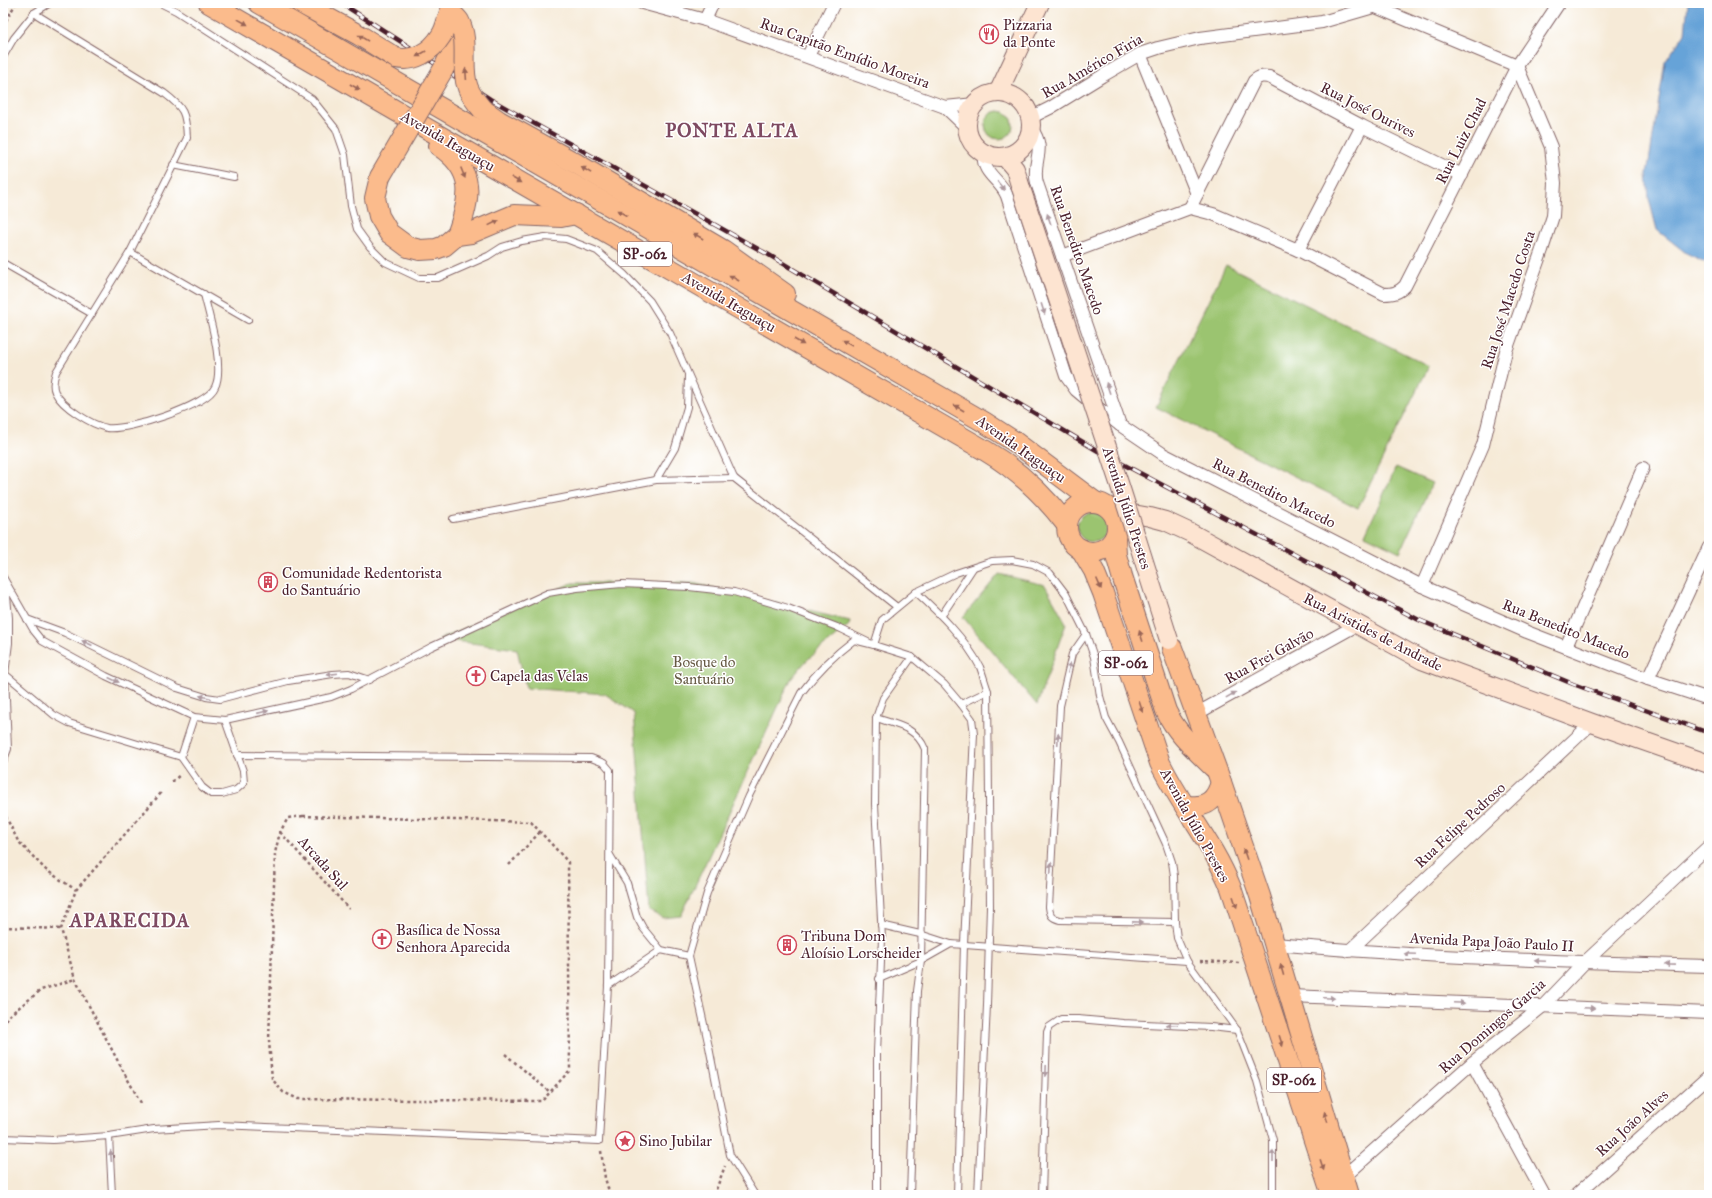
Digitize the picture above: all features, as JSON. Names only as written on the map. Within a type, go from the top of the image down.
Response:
[{"type":"main road","name":"Avenida Itaguaçu","points":[[208,3],[1006,463],[1043,496],[1067,525]]},
{"type":"main road","points":[[300,3],[359,35],[396,58],[404,60],[414,58],[432,48],[442,35],[447,8]]},
{"type":"main road","points":[[998,93],[1040,3]]},
{"type":"main road","name":"Avenida Itaguaçu","points":[[265,6],[984,422],[1103,506]]},
{"type":"main road","points":[[263,34],[265,6]]},
{"type":"main road","points":[[447,8],[459,21],[463,37],[465,78],[467,88],[472,98],[482,109],[499,121],[578,164],[723,250],[802,306],[818,326]]},
{"type":"main road","points":[[447,8],[454,24],[456,33],[455,43],[450,55],[380,177],[375,198],[379,216],[388,233],[408,247],[420,250],[436,249],[444,246],[457,235],[471,233],[514,215],[560,217],[576,214]]},
{"type":"main road","points":[[1017,54],[1016,75],[1018,100]]},
{"type":"main road","points":[[998,93],[1012,95],[1025,106],[1030,123],[1027,140],[1012,159],[984,154],[972,143],[967,128],[968,114],[975,104],[983,97],[998,93]]},
{"type":"main road","points":[[419,124],[424,133],[432,141],[453,155],[459,163],[465,177],[468,200],[457,235]]},
{"type":"main road","name":"Avenida Júlio Prestes","points":[[1012,159],[1120,486],[1170,644],[1218,776],[1275,944],[1347,1186]]},
{"type":"main road","points":[[1067,525],[1073,510],[1079,505],[1087,502],[1103,506]]},
{"type":"main road","name":"SP-062","points":[[1103,506],[1117,523],[1116,533]]},
{"type":"main road","name":"Rua Aristides de Andrade","points":[[1103,506],[1165,521],[1191,533],[1422,660],[1592,723],[1709,764]]},
{"type":"main road","points":[[1081,549],[1089,551],[1101,550],[1111,544],[1116,533],[1125,522],[1137,515]]},
{"type":"main road","name":"SP-062","points":[[1067,525],[1071,539],[1081,549]]},
{"type":"main road","name":"Avenida Júlio Prestes","points":[[1116,533],[1116,555],[1166,711],[1173,726],[1218,776]]},
{"type":"main road","name":"Avenida Júlio Prestes","points":[[1081,549],[1091,566],[1103,593],[1160,763],[1224,871],[1332,1195]]},
{"type":"main road","points":[[1168,778],[1175,696],[1170,644]]},
{"type":"main road","points":[[1185,806],[1200,806],[1211,801],[1219,791],[1218,776]]},
{"type":"main road","points":[[1272,1014],[1292,1002]]},
{"type":"street","name":"Rua Capitão Emídio Moreira","points":[[642,3],[705,20],[808,56],[945,107],[967,128]]},
{"type":"street","points":[[705,20],[712,3]]},
{"type":"street","points":[[808,56],[834,3]]},
{"type":"street","name":"Rua Luiz Chad","points":[[1298,250],[1384,294],[1395,294],[1405,286],[1517,66],[1559,3]]},
{"type":"street","points":[[1374,5],[1517,66]]},
{"type":"street","name":"Rua Américo Firia","points":[[1030,123],[1050,108],[1140,54],[1200,38],[1322,22],[1374,5]]},
{"type":"street","points":[[1140,54],[1197,194],[1190,208]]},
{"type":"street","name":"Rua José Macedo Costa","points":[[1422,586],[1483,445],[1506,351],[1538,265],[1553,216],[1556,182],[1551,147],[1517,66]]},
{"type":"street","name":"Rua José Ourives","points":[[1197,194],[1252,86],[1259,77],[1269,77],[1362,126],[1462,175]]},
{"type":"street","name":"Rua Capitão Emídio Moreira","points":[[945,107],[975,104]]},
{"type":"street","name":"Rua Benedito Macedo","points":[[1030,123],[1039,142],[1035,170],[1036,179],[1120,425],[1163,454],[1422,586],[1527,632],[1648,678],[1709,699]]},
{"type":"street","points":[[1062,256],[1190,208],[1213,214],[1298,250],[1362,126]]},
{"type":"street","name":"Avenida Júlio Prestes","points":[[984,154],[983,161],[985,168],[1003,187],[1007,196],[1066,376],[1077,391],[1120,425]]},
{"type":"street","points":[[1566,647],[1643,468]]},
{"type":"street","points":[[1648,678],[1709,547]]},
{"type":"street","name":"Rua Frei Galvão","points":[[1196,714],[1357,625]]},
{"type":"street","name":"Rua Felipe Pedroso","points":[[1349,951],[1592,723]]},
{"type":"street","name":"Rua Domingos Garcia","points":[[1347,1186],[1472,1063],[1543,1006],[1584,963],[1709,846]]},
{"type":"street","name":"Avenida Papa João Paulo II","points":[[1275,944],[1349,951],[1584,963],[1709,966]]},
{"type":"street","points":[[1292,1002],[1543,1006],[1709,1014]]},
{"type":"street","points":[[1472,1063],[1544,1195]]},
{"type":"street","name":"Rua João Alves","points":[[1576,1195],[1709,1076]]},
{"type":"lane","points":[[3,57],[14,38],[34,13],[50,3]]},
{"type":"lane","points":[[160,3],[176,11],[312,99],[336,129],[344,155],[351,206],[357,229],[370,247],[385,262],[419,278],[438,278],[488,256],[502,247],[522,241],[545,237],[566,238],[597,251],[624,274],[650,301],[670,333],[734,478],[897,607]]},
{"type":"lane","points":[[34,13],[164,93],[179,104],[186,119],[186,138],[130,252],[56,372],[53,381],[56,392],[65,405],[94,424],[107,428],[124,428],[145,423],[192,405],[207,397],[215,387],[218,372],[216,351],[204,294]]},
{"type":"lane","points":[[173,165],[234,177]]},
{"type":"lane","points":[[130,252],[248,320]]},
{"type":"lane","points":[[5,264],[92,314]]},
{"type":"lane","points":[[656,480],[675,448],[687,407],[688,372]]},
{"type":"lane","points":[[453,519],[656,480],[734,478]]},
{"type":"lane","points":[[874,645],[882,620],[916,592],[956,573],[992,561],[1012,560],[1033,564],[1050,573],[1066,594],[1086,634],[1094,657],[1100,696],[1106,718],[1119,742],[1166,844],[1172,862],[1177,938],[1188,961],[1237,1030],[1257,1081],[1273,1140],[1273,1195]]},
{"type":"lane","points":[[942,615],[973,568]]},
{"type":"lane","points":[[5,580],[27,619],[42,641],[106,676],[194,717],[225,720],[331,697],[370,680],[431,647],[548,593],[577,588],[622,584],[689,587],[734,592],[795,610],[837,626],[874,645]]},
{"type":"lane","points":[[3,762],[5,749],[5,674],[9,643],[5,580]]},
{"type":"lane","points":[[916,592],[942,615],[971,652],[980,668],[988,691],[990,898],[978,1195]]},
{"type":"lane","points":[[27,619],[65,633],[177,688],[206,697],[220,699],[288,681],[333,674],[350,673],[370,680]]},
{"type":"lane","points":[[1086,634],[1072,654],[1060,706],[1048,907],[1050,915],[1053,919],[1060,920],[1175,922]]},
{"type":"lane","points":[[755,1195],[730,1155],[710,1047],[688,956],[707,893],[749,796],[801,693],[810,681],[843,648],[854,640],[912,657],[944,684],[972,720],[974,734],[964,944],[957,1195]]},
{"type":"lane","points":[[877,1195],[877,1052],[881,925],[875,804],[876,718],[883,698],[912,657]]},
{"type":"lane","points":[[5,674],[54,716],[68,723],[181,757],[202,787],[211,794],[222,794],[236,790],[244,783],[243,771],[225,720]]},
{"type":"lane","points":[[961,704],[988,691]]},
{"type":"lane","points":[[181,757],[194,717]]},
{"type":"lane","points":[[876,718],[913,732],[921,739],[925,749],[920,961],[917,992],[910,1195]]},
{"type":"lane","points":[[3,1138],[53,1140],[110,1136],[154,1129],[218,1125],[599,1141],[608,986],[610,770],[604,763],[591,758],[237,755]]},
{"type":"lane","points":[[609,853],[627,883],[637,917],[644,928],[661,950],[688,956]]},
{"type":"lane","points":[[881,925],[920,934],[951,944],[1188,961]]},
{"type":"lane","points":[[879,979],[920,961],[951,944]]},
{"type":"lane","points":[[608,986],[661,950]]},
{"type":"lane","points":[[1042,1195],[1047,1032],[1049,1027],[1061,1019],[1078,1018],[1124,1024],[1211,1027],[1237,1030]]},
{"type":"lane","points":[[110,1136],[112,1195]]},
{"type":"path","points":[[3,26],[16,3]]},
{"type":"path","points":[[141,1103],[75,979],[61,929],[76,890],[161,793]]},
{"type":"path","points":[[3,811],[18,841],[46,870],[76,890]]},
{"type":"path","points":[[303,816],[531,822],[540,832],[568,862],[570,1070],[542,1101],[298,1099],[283,1092],[272,1080],[269,1041],[275,853],[280,832],[288,818],[303,816]]},
{"type":"path","name":"Arcada Sul","points":[[280,832],[349,909]]},
{"type":"path","points":[[509,865],[540,832]]},
{"type":"path","points":[[3,927],[61,929]]},
{"type":"path","points":[[1188,961],[1256,964]]},
{"type":"path","points":[[3,1026],[7,1017],[41,990],[75,979]]},
{"type":"path","points":[[506,1054],[550,1092]]},
{"type":"path","points":[[714,1195],[730,1155]]},
{"type":"green space","points":[[999,111],[1009,115],[1013,125],[1009,135],[999,139],[989,135],[985,125],[989,115]]},
{"type":"green space","points":[[1226,265],[1429,366],[1358,508],[1156,407]]},
{"type":"green space","points":[[1396,467],[1432,483],[1400,552],[1365,535]]},
{"type":"green space","points":[[1092,512],[1103,516],[1107,527],[1103,538],[1092,542],[1081,538],[1077,527],[1081,516]]},
{"type":"green space","points":[[999,574],[1045,585],[1066,623],[1037,705],[963,617]]},
{"type":"green space","name":"Bosque do Santuário","points":[[572,583],[693,583],[850,621],[849,625],[806,661],[791,679],[681,916],[663,918],[649,911],[634,713],[605,694],[526,688],[517,649],[439,639]]},
{"type":"water","points":[[1688,3],[1709,3],[1709,264],[1686,253],[1657,230],[1649,199],[1647,174],[1665,62],[1685,33]]},
{"type":"railway","points":[[341,3],[490,99],[769,255],[1098,451],[1419,620],[1573,684],[1709,733]]},
{"type":"place","name":"Pizzaria da Ponte","points":[[989,34]]},
{"type":"place","name":"Comunidade Redentorista do Santuário","points":[[268,582]]},
{"type":"place","name":"Capela das Velas","points":[[476,676]]},
{"type":"place","name":"Basílica de Nossa Senhora Aparecida","points":[[382,939]]},
{"type":"place","name":"Tribuna Dom Aloísio Lorscheider","points":[[787,945]]},
{"type":"place","name":"Sino Jubilar","points":[[625,1141]]},
{"type":"district","name":"PONTE ALTA","points":[[732,130]]},
{"type":"district","name":"APARECIDA","points":[[130,920]]}]
